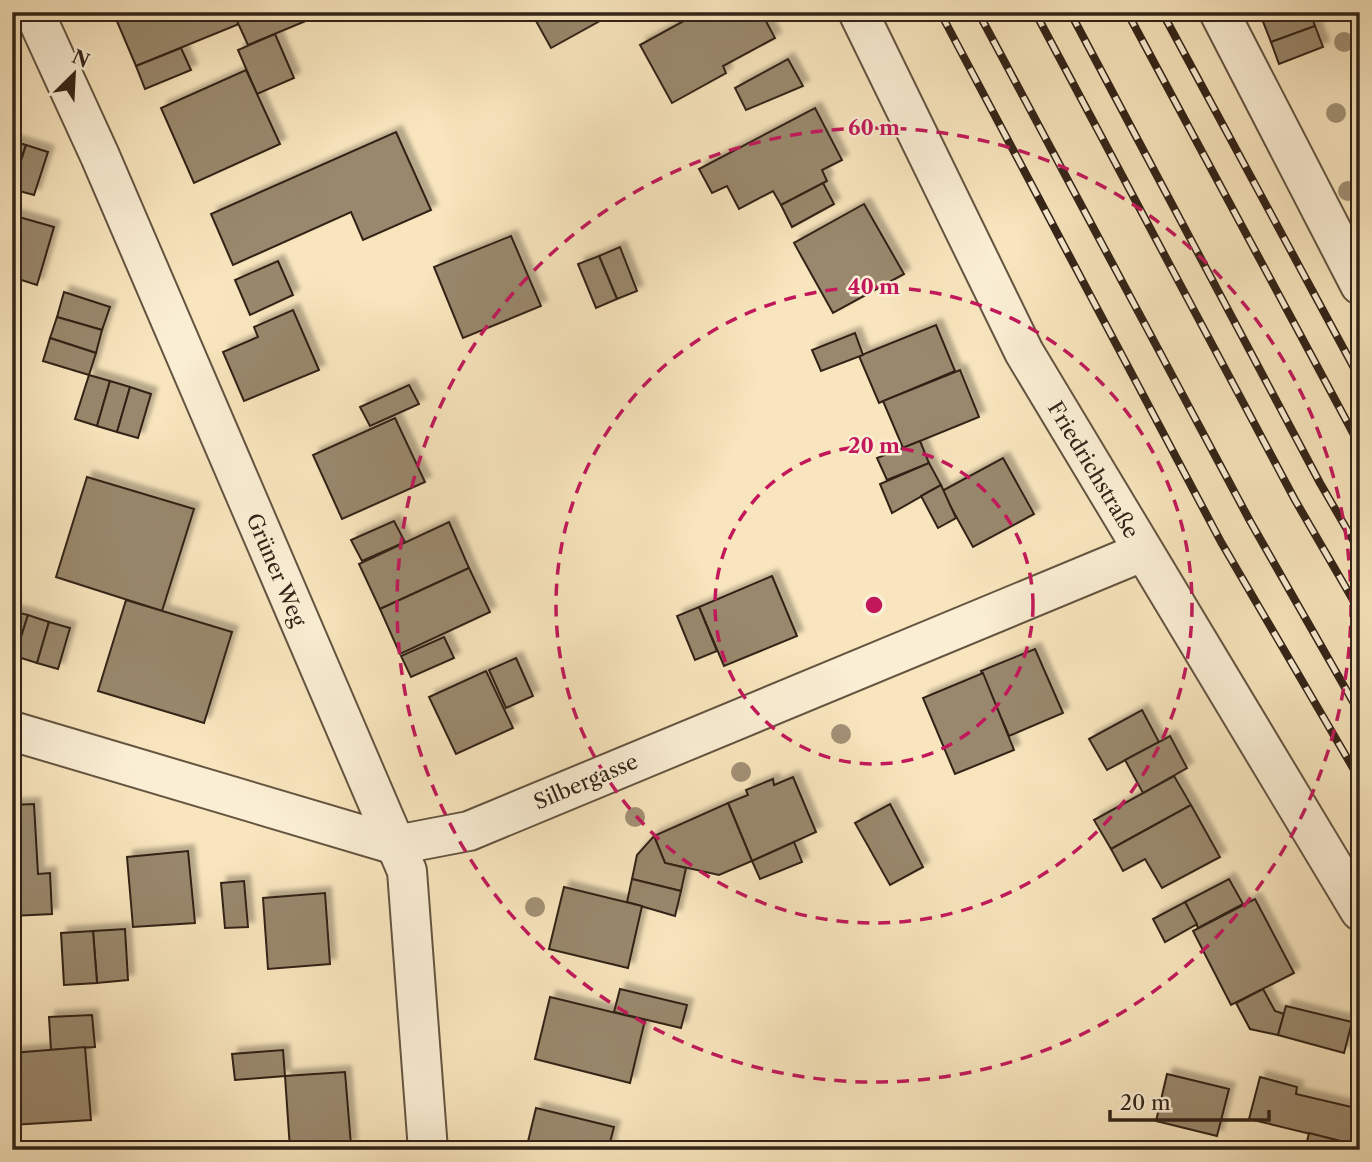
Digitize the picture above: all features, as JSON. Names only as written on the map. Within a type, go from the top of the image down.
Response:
[{"type":"street","name":"Grüner Weg","points":[[34,12],[100,156],[407,871],[428,1150]]},
{"type":"street","name":"Friedrichstraße","points":[[858,12],[1024,352],[1360,911]]},
{"type":"street","points":[[1219,12],[1360,285]]},
{"type":"street","name":"Silbergasse","points":[[12,731],[396,845],[469,831],[1142,552]]},
{"type":"building","points":[[113,12],[234,12],[239,24],[136,66]]},
{"type":"building","points":[[258,12],[310,12],[313,18],[248,45],[237,21]]},
{"type":"building","points":[[531,12],[616,12],[551,48]]},
{"type":"building","points":[[700,12],[761,12],[775,38],[723,66],[726,73],[672,103],[640,45]]},
{"type":"building","points":[[1259,12],[1280,12],[1262,19]]},
{"type":"building","points":[[1280,12],[1310,12],[1315,26],[1271,42],[1262,19]]},
{"type":"building","points":[[1315,26],[1323,47],[1279,64],[1271,42]]},
{"type":"building","points":[[275,34],[294,78],[257,94],[238,50]]},
{"type":"building","points":[[181,48],[191,70],[145,89],[136,66]]},
{"type":"building","points":[[788,59],[803,86],[746,110],[735,88]]},
{"type":"building","points":[[246,70],[280,144],[194,183],[161,108]]},
{"type":"building","points":[[815,108],[842,160],[822,170],[827,181],[781,205],[773,191],[739,209],[727,186],[712,193],[699,169]]},
{"type":"building","points":[[396,132],[431,210],[363,240],[351,212],[233,265],[211,214]]},
{"type":"building","points":[[12,141],[26,145],[12,186]]},
{"type":"building","points":[[26,145],[48,152],[34,195],[12,189]]},
{"type":"building","points":[[823,183],[834,204],[792,227],[781,205]]},
{"type":"building","points":[[864,204],[904,274],[833,313],[794,243]]},
{"type":"building","points":[[12,215],[54,227],[37,285],[12,277]]},
{"type":"building","points":[[511,236],[541,306],[463,338],[434,267]]},
{"type":"building","points":[[620,247],[637,291],[617,299],[599,256]]},
{"type":"building","points":[[599,256],[617,299],[596,308],[578,264]]},
{"type":"building","points":[[278,261],[293,295],[250,315],[235,280]]},
{"type":"building","points":[[64,292],[110,307],[102,330],[57,317]]},
{"type":"building","points":[[293,310],[319,370],[244,401],[223,352],[258,337],[254,327]]},
{"type":"building","points":[[57,317],[102,330],[96,353],[50,338]]},
{"type":"building","points":[[936,325],[955,371],[879,403],[859,356]]},
{"type":"building","points":[[855,333],[863,355],[821,371],[812,350]]},
{"type":"building","points":[[50,338],[96,353],[89,375],[43,361]]},
{"type":"building","points":[[960,370],[979,417],[903,448],[883,401]]},
{"type":"building","points":[[89,375],[110,381],[97,426],[75,419]]},
{"type":"building","points":[[110,381],[130,387],[117,432],[97,426]]},
{"type":"building","points":[[409,385],[419,404],[370,426],[360,407]]},
{"type":"building","points":[[130,387],[151,394],[138,438],[117,432]]},
{"type":"building","points":[[395,418],[425,482],[342,519],[313,455]]},
{"type":"building","points":[[920,441],[929,463],[887,480],[877,458]]},
{"type":"building","points":[[1003,458],[1034,514],[973,547],[942,491]]},
{"type":"building","points":[[929,463],[941,485],[892,513],[880,484]]},
{"type":"building","points":[[87,477],[194,509],[162,611],[56,577]]},
{"type":"building","points":[[941,485],[956,518],[938,528],[921,496]]},
{"type":"building","points":[[394,521],[405,542],[362,561],[351,540]]},
{"type":"building","points":[[449,522],[469,568],[380,609],[359,564]]},
{"type":"building","points":[[469,568],[490,612],[400,654],[380,609]]},
{"type":"building","points":[[772,576],[797,636],[724,666],[699,607]]},
{"type":"building","points":[[126,600],[232,632],[204,723],[98,691]]},
{"type":"building","points":[[699,607],[717,651],[695,660],[677,616]]},
{"type":"building","points":[[12,611],[28,615],[15,656],[12,655]]},
{"type":"building","points":[[28,615],[49,622],[37,663],[15,656]]},
{"type":"building","points":[[49,622],[70,628],[58,669],[37,663]]},
{"type":"building","points":[[444,637],[454,658],[411,677],[401,656]]},
{"type":"building","points":[[1035,649],[1063,713],[1009,736],[981,671]]},
{"type":"building","points":[[516,658],[533,696],[506,708],[489,670]]},
{"type":"building","points":[[486,671],[513,728],[456,754],[429,697]]},
{"type":"building","points":[[983,673],[1014,750],[955,774],[923,698]]},
{"type":"building","points":[[1142,710],[1159,742],[1107,770],[1089,739]]},
{"type":"building","points":[[1170,736],[1187,768],[1143,793],[1125,760]]},
{"type":"building","points":[[1174,776],[1191,805],[1111,849],[1094,820]]},
{"type":"building","points":[[793,777],[816,832],[752,861],[728,803],[748,795],[746,790],[773,779],[774,785]]},
{"type":"building","points":[[728,803],[752,861],[719,875],[665,863],[654,836]]},
{"type":"building","points":[[34,804],[38,874],[50,873],[52,914],[12,916],[12,805]]},
{"type":"building","points":[[890,804],[923,867],[890,885],[855,823]]},
{"type":"building","points":[[1191,805],[1220,857],[1162,888],[1145,859],[1123,871],[1111,849]]},
{"type":"building","points":[[654,836],[665,863],[686,868],[681,891],[632,879],[637,855]]},
{"type":"building","points":[[794,842],[802,862],[760,879],[752,861]]},
{"type":"building","points":[[188,851],[195,923],[133,927],[127,857]]},
{"type":"building","points":[[632,879],[681,891],[675,916],[627,902]]},
{"type":"building","points":[[1229,879],[1243,904],[1198,928],[1185,902]]},
{"type":"building","points":[[244,881],[248,927],[225,928],[221,883]]},
{"type":"building","points":[[564,887],[642,906],[628,968],[549,949]]},
{"type":"building","points":[[325,893],[330,964],[268,969],[263,898]]},
{"type":"building","points":[[1255,899],[1294,973],[1231,1005],[1193,931]]},
{"type":"building","points":[[1185,902],[1197,924],[1165,942],[1153,919]]},
{"type":"building","points":[[125,929],[128,980],[97,983],[93,931]]},
{"type":"building","points":[[93,931],[97,983],[64,985],[61,933]]},
{"type":"building","points":[[620,989],[687,1005],[681,1028],[614,1012]]},
{"type":"building","points":[[1263,989],[1275,1011],[1284,1014],[1278,1035],[1250,1029],[1236,1003]]},
{"type":"building","points":[[550,997],[645,1020],[630,1083],[535,1059]]},
{"type":"building","points":[[1286,1006],[1352,1022],[1344,1053],[1278,1035]]},
{"type":"building","points":[[92,1015],[95,1047],[51,1050],[49,1017]]},
{"type":"building","points":[[85,1047],[91,1120],[12,1125],[12,1053]]},
{"type":"building","points":[[283,1050],[285,1076],[235,1080],[232,1054]]},
{"type":"building","points":[[345,1072],[351,1145],[290,1149],[285,1076]]},
{"type":"building","points":[[1167,1074],[1229,1089],[1217,1136],[1156,1121]]},
{"type":"building","points":[[1260,1077],[1297,1087],[1296,1094],[1360,1109],[1352,1144],[1249,1119]]},
{"type":"building","points":[[536,1108],[614,1127],[608,1150],[526,1150]]},
{"type":"building","points":[[1309,1133],[1352,1144],[1350,1150],[1305,1150]]},
{"type":"railway","points":[[940,12],[1221,542],[1360,780]]},
{"type":"railway","points":[[978,12],[1250,521],[1360,714]]},
{"type":"railway","points":[[1035,12],[1295,500],[1360,612]]},
{"type":"railway","points":[[1070,12],[1320,483],[1360,552]]},
{"type":"railway","points":[[1127,12],[1360,446]]},
{"type":"railway","points":[[1162,12],[1360,379]]}]
